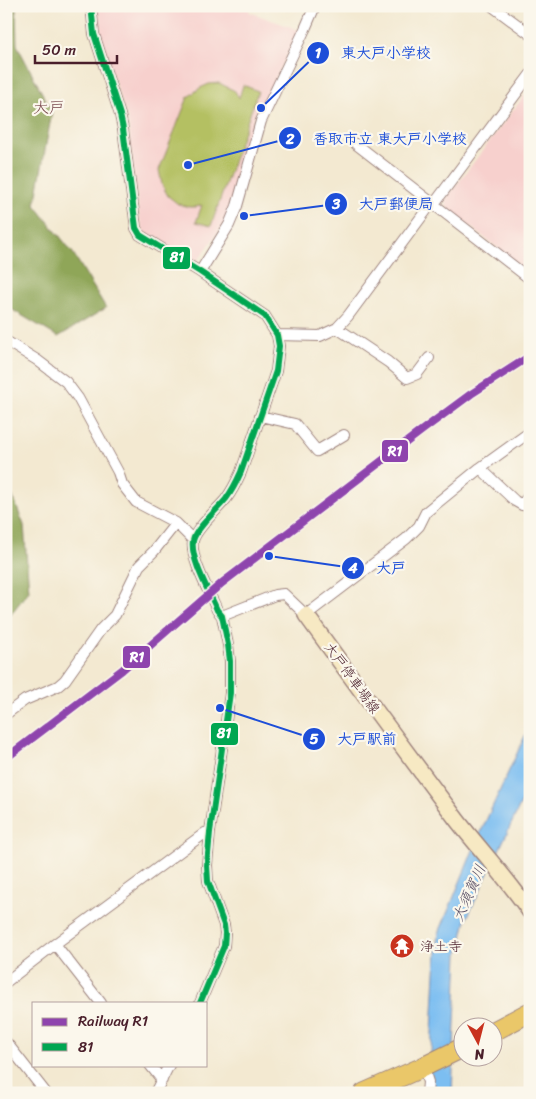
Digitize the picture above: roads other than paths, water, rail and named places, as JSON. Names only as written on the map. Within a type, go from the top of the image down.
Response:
[{"type":"highway","points":[[504,1026],[530,1012]]},
{"type":"highway","points":[[364,1093],[454,1052]]},
{"type":"main road","name":"大戸停車場線","points":[[306,615],[470,838],[498,869],[530,912]]},
{"type":"street","points":[[91,6],[94,34],[123,129],[136,228],[140,235],[200,272],[265,316],[277,335],[280,346],[276,371],[241,472],[226,499],[199,530],[193,540],[197,566],[217,610],[222,616],[229,653],[230,693],[207,865],[208,881],[224,925],[224,946],[200,1002]]},
{"type":"street","points":[[200,272],[229,225],[237,206],[261,121],[306,29],[315,6]]},
{"type":"street","points":[[492,6],[530,34]]},
{"type":"street","points":[[277,335],[320,336],[337,328],[348,316],[428,208],[434,204],[530,75]]},
{"type":"street","points":[[356,144],[530,279]]},
{"type":"street","points":[[337,328],[388,362],[408,378],[417,374],[429,358]]},
{"type":"street","points":[[6,340],[66,382],[78,398],[118,472],[122,484],[136,502],[176,523],[193,540]]},
{"type":"street","points":[[260,416],[295,424],[317,452],[344,435]]},
{"type":"street","points":[[222,616],[276,595],[284,594],[306,615],[406,539],[419,526],[426,512],[480,468],[530,432]]},
{"type":"street","points":[[480,468],[515,501],[526,505],[530,494]]},
{"type":"street","points":[[6,714],[25,700],[58,686],[65,680],[101,629],[116,615],[139,566],[154,551],[176,523]]},
{"type":"street","points":[[6,982],[205,833],[210,832]]},
{"type":"street","points":[[55,944],[100,1002]]},
{"type":"street","points":[[6,1042],[46,1093]]},
{"type":"street","points":[[151,1066],[162,1080]]},
{"type":"street","points":[[156,1093],[169,1066]]},
{"type":"street","points":[[426,1066],[427,1093]]},
{"type":"water","name":"大須賀川","points":[[530,725],[530,784],[466,920],[458,954],[452,1093],[429,1093],[435,972],[439,933],[478,838]]},
{"type":"railway","points":[[6,758],[122,670],[222,583],[471,394],[530,356]]},
{"type":"rail line","name":"R1","points":[[6,758],[122,670],[222,583],[471,394],[530,356]]},
{"type":"place","name":"東大戸小学校","points":[[261,108]]},
{"type":"place","name":"香取市立 東大戸小学校","points":[[188,165]]},
{"type":"place","name":"大戸郵便局","points":[[244,216]]},
{"type":"place","name":"大戸","points":[[269,556]]},
{"type":"place","name":"大戸駅前","points":[[220,708]]},
{"type":"place","name":"浄土寺","points":[[402,946]]},
{"type":"district","name":"大戸","points":[[49,107]]}]
